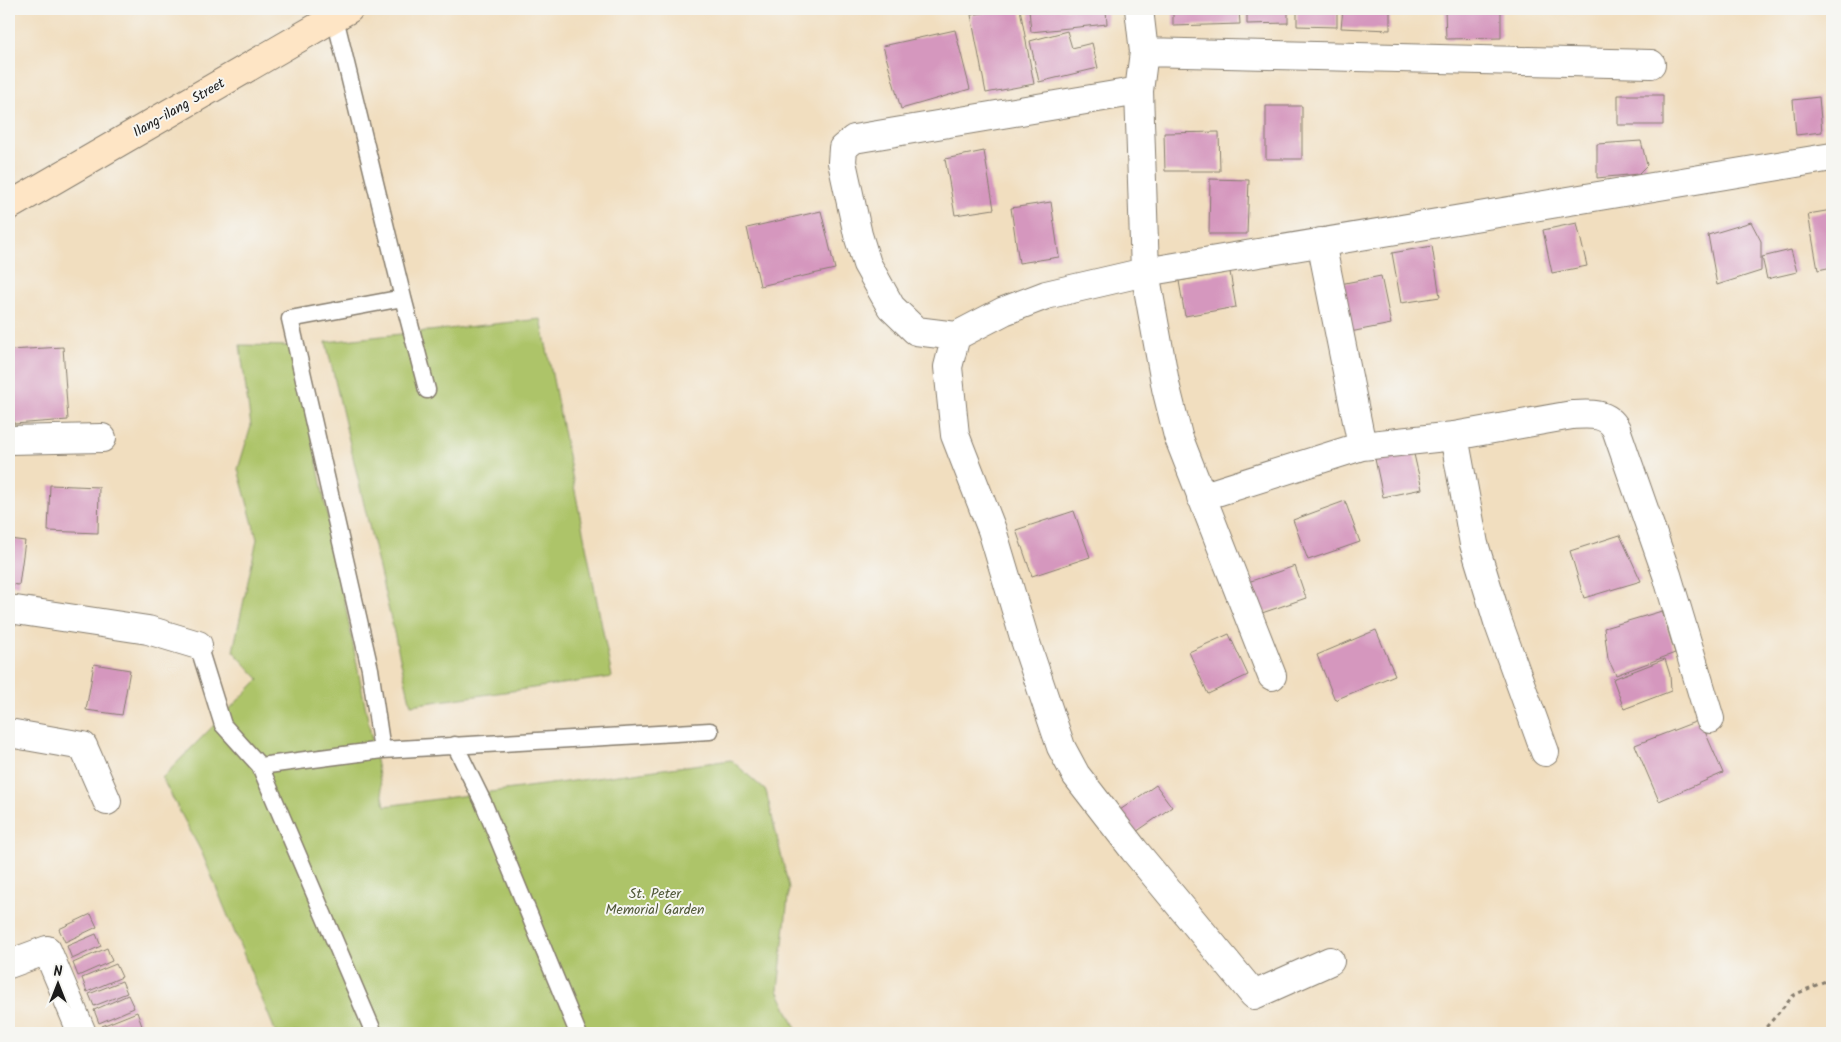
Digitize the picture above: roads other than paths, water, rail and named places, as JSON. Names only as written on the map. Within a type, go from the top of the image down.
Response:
[{"type":"street","points":[[1139,9],[1144,52],[1139,91],[1145,272],[1173,416],[1178,436],[1201,497],[1272,676]]},
{"type":"street","name":"Ilang-ilang Street","points":[[9,206],[342,13]]},
{"type":"street","points":[[1144,52],[1650,64]]},
{"type":"street","points":[[1139,91],[854,139],[843,148],[842,162],[867,264],[891,307],[916,331],[956,336],[1004,311],[1046,295],[1145,272],[1832,157]]},
{"type":"street","points":[[1321,242],[1362,446]]},
{"type":"street","points":[[956,336],[948,367],[955,435],[992,530],[1024,637],[1061,747],[1076,775],[1134,850],[1254,995],[1330,961]]},
{"type":"street","points":[[1201,497],[1362,446],[1454,436],[1572,415],[1592,414],[1606,417],[1612,423],[1667,575],[1710,719]]},
{"type":"street","points":[[1454,436],[1474,544],[1498,622],[1545,752]]},
{"type":"street","points":[[9,440],[102,438]]},
{"type":"street","points":[[9,609],[148,630],[198,645]]},
{"type":"street","points":[[9,733],[83,746],[107,801]]},
{"type":"street","points":[[9,964],[47,950],[82,1033]]},
{"type":"lane","points":[[342,13],[403,298],[428,390]]},
{"type":"lane","points":[[382,750],[370,669],[290,319],[403,298]]},
{"type":"lane","points":[[198,645],[224,725],[260,766],[374,1033]]},
{"type":"lane","points":[[260,766],[382,750],[710,731]]},
{"type":"lane","points":[[455,745],[483,802],[578,1033]]},
{"type":"park label","name":"St. Peter Memorial Garden","points":[[655,902]]}]
